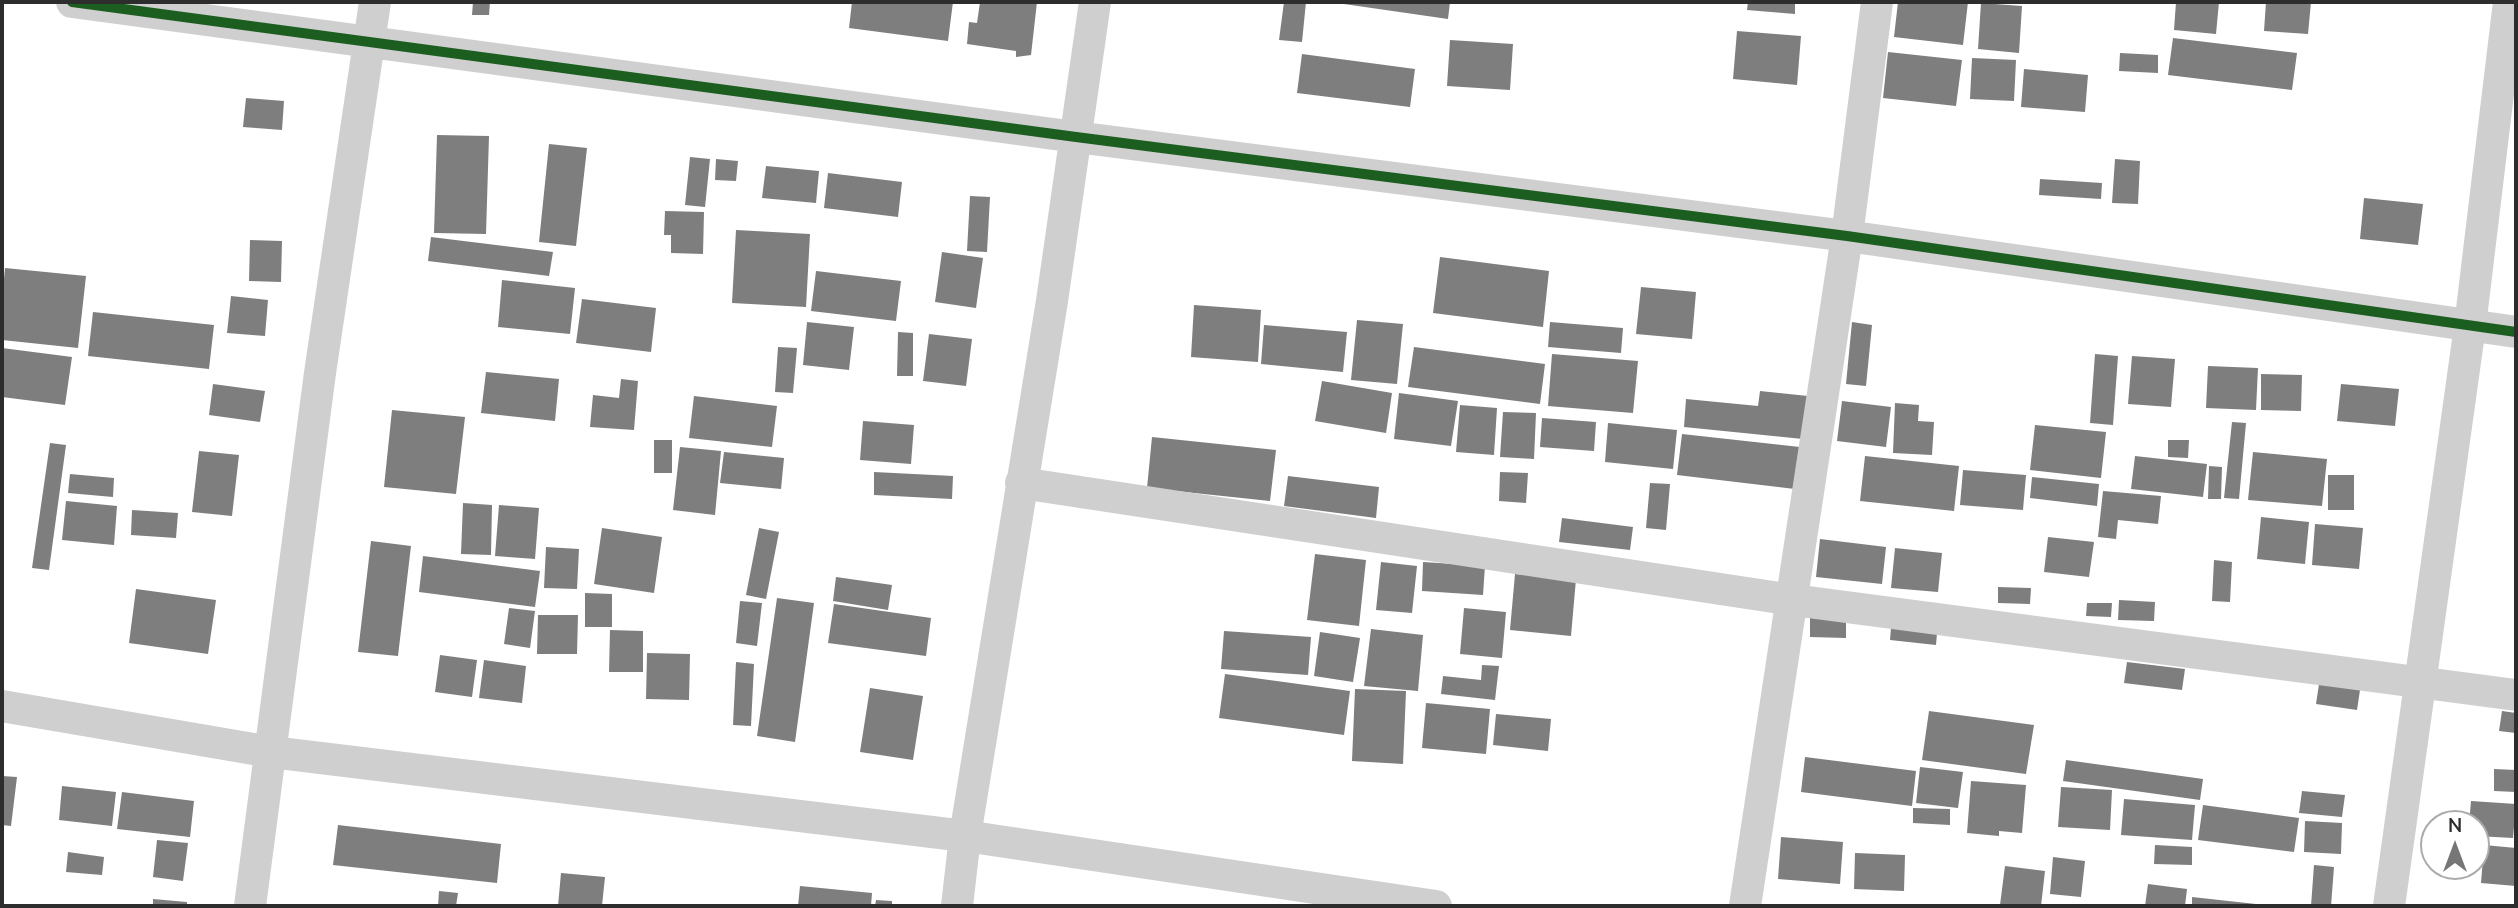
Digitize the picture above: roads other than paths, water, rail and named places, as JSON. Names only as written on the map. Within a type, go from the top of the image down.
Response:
[{"type":"street","points":[[72,2],[1076,137],[1847,236],[2516,332]]},
{"type":"street","points":[[250,906],[320,373],[375,2]]},
{"type":"street","points":[[957,906],[965,836],[1095,2]]},
{"type":"street","points":[[1745,906],[1847,236],[1877,2]]},
{"type":"street","points":[[2389,906],[2470,326],[2510,2]]},
{"type":"street","points":[[1021,483],[1793,600],[2516,695]]},
{"type":"street","points":[[2,706],[271,752],[965,836],[1436,906]]}]
